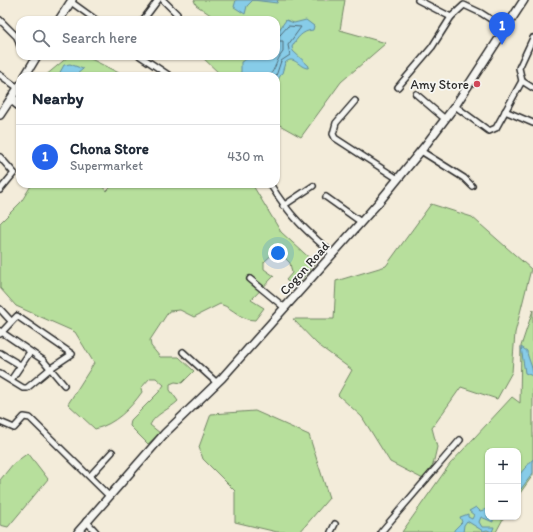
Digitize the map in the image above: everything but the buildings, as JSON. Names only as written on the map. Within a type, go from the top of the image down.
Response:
[{"type":"street","points":[[148,16],[158,0]]},
{"type":"street","points":[[163,0],[177,14],[176,16]]},
{"type":"street","points":[[418,0],[451,18]]},
{"type":"street","name":"Cogon Road","points":[[78,532],[86,521],[165,433],[217,383],[285,308],[398,179],[455,106],[524,0]]},
{"type":"street","points":[[62,16],[71,1],[91,16]]},
{"type":"street","points":[[398,87],[432,46],[451,18],[464,5],[481,13],[506,29]]},
{"type":"street","points":[[0,20],[16,36]]},
{"type":"street","points":[[455,106],[488,131],[496,128],[522,82],[519,68],[533,38]]},
{"type":"street","points":[[27,72],[33,60]]},
{"type":"street","points":[[146,60],[164,72]]},
{"type":"street","points":[[0,75],[16,84]]},
{"type":"street","points":[[522,82],[533,88]]},
{"type":"street","points":[[0,115],[16,92]]},
{"type":"street","points":[[416,94],[445,119]]},
{"type":"street","points":[[12,99],[16,100]]},
{"type":"street","points":[[12,99],[16,104]]},
{"type":"street","points":[[355,101],[336,123],[333,134],[335,138],[398,179]]},
{"type":"street","points":[[505,110],[533,123]]},
{"type":"street","points":[[421,151],[464,178],[472,186]]},
{"type":"street","points":[[0,157],[14,173],[0,190]]},
{"type":"street","points":[[284,206],[313,186]]},
{"type":"street","points":[[273,188],[284,206],[300,226],[333,254]]},
{"type":"street","points":[[326,197],[361,222]]},
{"type":"street","points":[[250,279],[285,308]]},
{"type":"street","points":[[0,309],[11,321]]},
{"type":"street","points":[[0,374],[23,388],[27,388],[51,368],[72,354],[17,316],[1,332],[51,368],[64,385]]},
{"type":"street","points":[[11,380],[30,352]]},
{"type":"street","points":[[183,352],[217,383]]},
{"type":"street","points":[[0,353],[20,365]]},
{"type":"street","points":[[0,422],[14,428],[24,417],[30,418],[109,496]]},
{"type":"street","points":[[382,532],[460,440]]},
{"type":"street","points":[[90,476],[112,452]]},
{"type":"street","points":[[86,521],[96,532]]},
{"type":"street","points":[[331,532],[335,524]]},
{"type":"green space","points":[[194,0],[345,0],[340,30],[386,43],[341,82],[301,137],[280,125],[280,72],[218,72],[205,60],[280,60],[280,16],[212,16],[196,5]]},
{"type":"green space","points":[[64,60],[93,60],[117,72],[50,72]]},
{"type":"green space","points":[[30,188],[104,188],[107,191],[110,188],[254,188],[281,232],[315,263],[295,288],[286,280],[292,273],[290,263],[277,250],[264,262],[264,269],[274,276],[251,300],[264,308],[255,320],[245,318],[220,304],[194,317],[180,310],[169,311],[150,340],[151,346],[160,357],[179,357],[194,371],[182,383],[175,382],[170,384],[170,390],[178,401],[152,421],[150,425],[160,433],[148,444],[130,426],[131,420],[164,385],[156,378],[150,378],[141,388],[142,392],[122,415],[109,424],[95,429],[68,404],[94,363],[75,332],[16,306],[0,288],[0,223],[21,202]]},
{"type":"green space","points":[[431,204],[472,217],[531,269],[515,333],[512,372],[497,399],[461,387],[432,428],[437,447],[429,482],[390,462],[362,417],[338,395],[352,370],[317,344],[293,319],[334,319],[336,281],[386,266]]},
{"type":"green space","points":[[533,310],[533,475],[521,492],[521,448],[485,448],[485,520],[502,520],[496,532],[402,532],[450,464],[512,397],[520,403],[521,346]]},
{"type":"green space","points":[[255,411],[309,435],[329,498],[300,532],[277,532],[235,522],[235,491],[203,459],[199,447],[211,414]]},
{"type":"green space","points":[[28,453],[48,479],[8,527],[0,525],[0,480],[13,464]]},
{"type":"water","points":[[236,0],[253,0],[247,6],[245,14],[234,7]]},
{"type":"water","points":[[253,0],[278,0],[277,3]]},
{"type":"water","points":[[286,20],[294,23],[306,20],[314,26],[313,30],[300,36],[292,47],[293,51],[309,66],[308,68],[291,60],[285,63],[280,76],[280,72],[241,72],[241,62],[245,60],[280,60],[280,28]]},
{"type":"water","points":[[70,64],[83,69],[80,72],[60,72],[64,65]]},
{"type":"water","points":[[521,347],[527,351],[533,376],[525,373]]},
{"type":"water","points":[[533,459],[533,473],[521,489],[521,473]]},
{"type":"water","points":[[476,507],[480,511],[485,510],[485,519],[481,517],[479,522],[482,527],[494,527],[492,532],[487,530],[483,531],[467,521],[464,525],[463,532],[454,532],[454,530],[462,522],[460,517],[468,514],[468,517],[472,519],[474,515],[469,511]]},
{"type":"place","name":"Chona Store","points":[[502,45]]},
{"type":"place","name":"Amy Store","points":[[477,84]]}]
